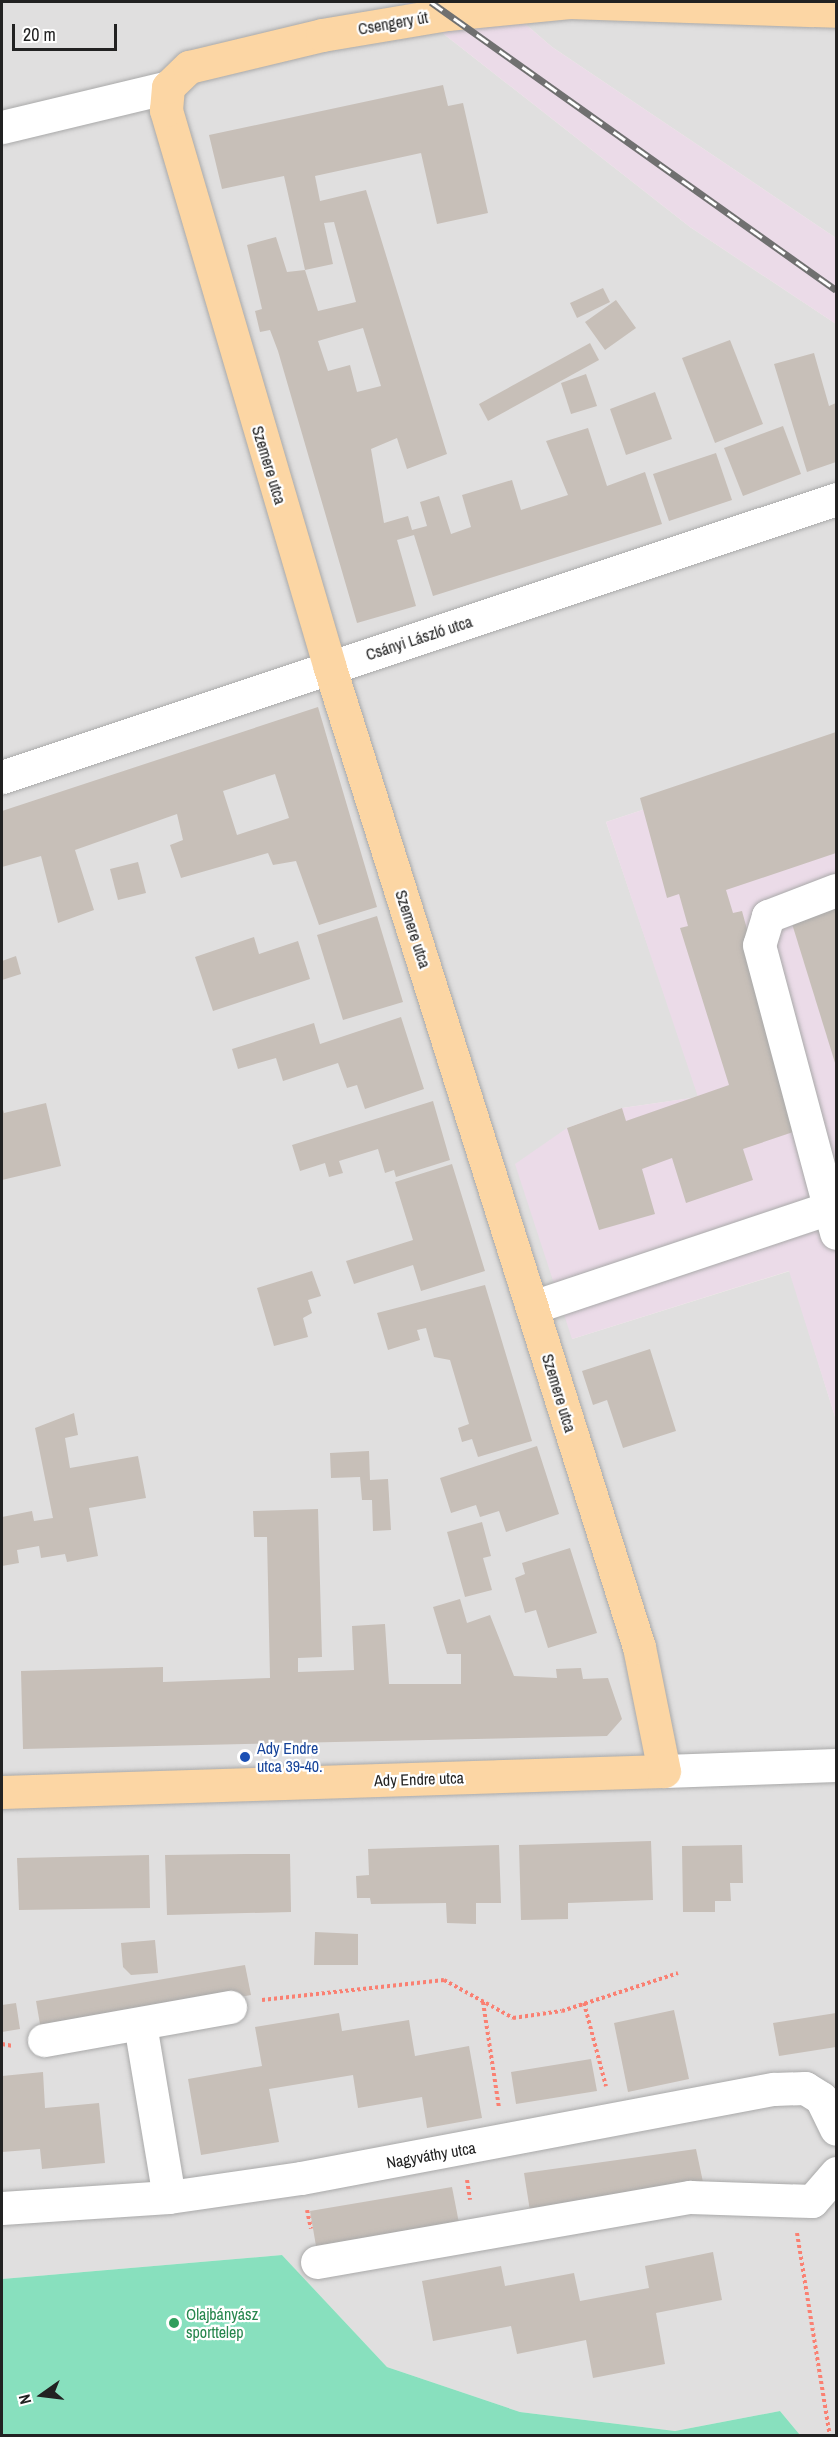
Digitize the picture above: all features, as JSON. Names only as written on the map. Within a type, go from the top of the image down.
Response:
[{"type":"main road","name":"Csengery út","points":[[168,87],[189,67],[243,52],[447,14],[569,2],[821,8]]},
{"type":"main road","name":"Szemere utca","points":[[168,87],[166,110],[173,142],[330,668],[639,1647],[664,1772]]},
{"type":"main road","name":"Ady Endre utca","points":[[2,1792],[664,1772]]},
{"type":"street","name":"Csengery út","points":[[2,126],[168,87]]},
{"type":"street","name":"Csányi László utca","points":[[2,777],[837,499]]},
{"type":"street","points":[[533,1307],[833,1220],[759,945],[768,915],[837,890]]},
{"type":"street","name":"Ady Endre utca","points":[[664,1772],[837,1765]]},
{"type":"street","points":[[35,2043],[241,2004]]},
{"type":"street","points":[[140,2024],[169,2197]]},
{"type":"street","name":"Nagyváthy utca","points":[[2,2208],[169,2197],[301,2178],[614,2123],[749,2093],[805,2088],[837,2082]]},
{"type":"street","points":[[805,2088],[821,2098],[837,2129]]},
{"type":"street","points":[[317,2262],[475,2237],[690,2197],[792,2203],[812,2201],[837,2173]]},
{"type":"path","points":[[241,2004],[444,1980],[513,2018],[585,2003],[678,1973]]},
{"type":"path","points":[[483,2002],[505,2143]]},
{"type":"path","points":[[585,2003],[614,2123]]},
{"type":"path","points":[[2,2044],[35,2043]]},
{"type":"path","points":[[462,2150],[475,2237]]},
{"type":"path","points":[[301,2178],[317,2262]]},
{"type":"path","points":[[792,2203],[830,2436]]},
{"type":"shaded area","points":[[2,2],[403,2],[690,227],[836,324],[836,746],[606,822],[699,1097],[622,1108],[567,1128],[572,1339],[790,1271],[836,1420],[836,2435],[800,2435],[780,2411],[675,2431],[520,2412],[387,2367],[282,2255],[2,2279]]},
{"type":"shaded area","points":[[403,2],[500,2],[552,47],[836,238],[836,324],[690,227]]},
{"type":"shaded area","points":[[500,2],[836,2],[836,238],[552,47]]},
{"type":"shaded area","points":[[836,746],[836,1420],[789,1271],[572,1339],[515,1164],[567,1128],[622,1108],[698,1097],[606,822]]},
{"type":"green space","name":"Olajbányász sporttelep","points":[[282,2255],[387,2367],[520,2412],[675,2431],[780,2411],[800,2435],[2,2435],[2,2279]]},
{"type":"building","points":[[443,85],[448,106],[463,103],[488,213],[437,224],[421,153],[315,176],[320,201],[366,190],[447,454],[407,469],[397,438],[371,449],[384,523],[408,516],[412,530],[427,526],[420,502],[439,496],[451,534],[471,527],[462,495],[512,480],[521,510],[568,495],[546,441],[588,428],[607,486],[645,472],[662,524],[433,596],[414,535],[397,540],[416,606],[357,623],[278,351],[270,330],[260,332],[255,311],[262,309],[247,245],[276,237],[287,272],[305,270],[284,176],[222,189],[209,135]],"holes":[[[334,222],[356,302],[318,311],[305,270],[333,264],[324,223]],[[363,328],[381,386],[357,392],[350,365],[328,371],[318,341]]]},
{"type":"building","points":[[603,288],[610,302],[577,318],[570,303]]},
{"type":"building","points":[[616,300],[636,328],[605,350],[585,322]]},
{"type":"building","points":[[730,340],[763,424],[715,443],[682,358]]},
{"type":"building","points":[[590,343],[599,360],[488,421],[479,404]]},
{"type":"building","points":[[814,353],[829,406],[836,403],[836,462],[807,472],[774,364]]},
{"type":"building","points":[[586,374],[597,406],[571,414],[561,383]]},
{"type":"building","points":[[655,392],[672,439],[626,455],[610,409]]},
{"type":"building","points":[[783,426],[801,474],[743,496],[724,448]]},
{"type":"building","points":[[716,453],[732,500],[669,521],[653,474]]},
{"type":"building","points":[[318,707],[377,907],[319,925],[296,861],[273,865],[268,853],[181,878],[170,845],[183,840],[177,814],[75,850],[94,910],[58,923],[41,856],[2,867],[2,811]],"holes":[[[275,774],[289,818],[237,835],[223,791]]]},
{"type":"building","points":[[836,732],[836,853],[726,890],[733,913],[742,911],[802,1129],[743,1149],[753,1180],[686,1203],[672,1158],[642,1169],[655,1214],[599,1230],[567,1128],[622,1108],[626,1121],[729,1085],[680,928],[688,926],[679,894],[667,898],[640,798]]},
{"type":"building","points":[[138,862],[146,893],[118,900],[110,869]]},
{"type":"building","points":[[836,899],[836,1066],[789,914]]},
{"type":"building","points":[[377,916],[403,1002],[343,1020],[317,935]]},
{"type":"building","points":[[254,937],[259,954],[298,941],[310,979],[213,1011],[195,957]]},
{"type":"building","points":[[16,956],[21,974],[2,980],[2,961]]},
{"type":"building","points":[[401,1017],[424,1089],[365,1109],[357,1085],[347,1088],[338,1063],[283,1081],[276,1058],[238,1069],[232,1049],[314,1023],[320,1044]]},
{"type":"building","points":[[433,1101],[450,1160],[396,1177],[394,1170],[385,1173],[378,1149],[339,1161],[343,1173],[329,1177],[325,1163],[300,1171],[292,1145]]},
{"type":"building","points":[[46,1103],[61,1166],[2,1180],[2,1106],[4,1113]]},
{"type":"building","points":[[452,1164],[485,1271],[421,1291],[413,1265],[354,1284],[346,1261],[413,1240],[395,1182]]},
{"type":"building","points":[[312,1271],[321,1296],[308,1300],[312,1313],[303,1318],[308,1337],[274,1346],[257,1288]]},
{"type":"building","points":[[485,1285],[532,1441],[478,1457],[472,1439],[462,1442],[458,1428],[469,1424],[450,1360],[434,1357],[426,1328],[417,1330],[420,1340],[388,1350],[377,1313]]},
{"type":"building","points":[[650,1349],[676,1431],[623,1448],[607,1400],[593,1405],[582,1371]]},
{"type":"building","points":[[74,1413],[78,1435],[65,1438],[70,1468],[138,1456],[146,1498],[89,1508],[98,1556],[67,1562],[65,1554],[41,1558],[39,1546],[17,1550],[19,1563],[2,1566],[2,1517],[32,1511],[34,1521],[53,1518],[35,1428]]},
{"type":"building","points":[[537,1446],[559,1514],[506,1532],[499,1511],[480,1517],[476,1505],[451,1513],[440,1478]]},
{"type":"building","points":[[369,1451],[370,1480],[388,1479],[391,1530],[373,1531],[372,1500],[362,1500],[360,1477],[331,1478],[330,1453]]},
{"type":"building","points":[[318,1509],[322,1657],[298,1658],[298,1672],[354,1670],[352,1626],[385,1624],[389,1684],[461,1684],[461,1654],[447,1654],[433,1607],[460,1599],[467,1623],[490,1615],[514,1676],[557,1678],[556,1669],[581,1668],[583,1679],[608,1678],[622,1719],[607,1736],[23,1749],[21,1671],[163,1667],[163,1682],[270,1678],[267,1537],[254,1537],[253,1511]]},
{"type":"building","points":[[482,1522],[491,1556],[483,1558],[492,1590],[465,1597],[447,1532]]},
{"type":"building","points":[[570,1548],[597,1633],[548,1648],[536,1610],[525,1613],[515,1578],[525,1574],[522,1563]]},
{"type":"building","points":[[651,1841],[653,1900],[568,1903],[568,1919],[521,1920],[519,1845]]},
{"type":"building","points":[[499,1845],[501,1903],[476,1903],[476,1924],[447,1923],[446,1903],[371,1904],[370,1898],[357,1898],[356,1876],[369,1875],[368,1849]]},
{"type":"building","points":[[742,1845],[743,1883],[730,1883],[731,1901],[715,1901],[715,1912],[683,1912],[682,1846]]},
{"type":"building","points":[[290,1854],[291,1912],[167,1915],[165,1855]]},
{"type":"building","points":[[149,1855],[150,1908],[19,1910],[17,1858]]},
{"type":"building","points":[[315,1932],[358,1934],[358,1965],[314,1965]]},
{"type":"building","points":[[155,1940],[158,1973],[131,1975],[123,1967],[121,1943]]},
{"type":"building","points":[[245,1965],[251,1995],[41,2030],[36,2001]]},
{"type":"building","points":[[16,2003],[20,2029],[2,2032],[2,2005]]},
{"type":"building","points":[[674,2010],[689,2079],[628,2092],[614,2023]]},
{"type":"building","points":[[339,2013],[342,2031],[409,2020],[415,2056],[469,2046],[482,2118],[427,2128],[422,2097],[358,2108],[353,2075],[269,2089],[279,2142],[201,2155],[188,2079],[262,2066],[255,2027]]},
{"type":"building","points":[[836,2013],[836,2047],[779,2056],[773,2023]]},
{"type":"building","points":[[591,2059],[597,2091],[516,2104],[511,2072]]},
{"type":"building","points":[[43,2072],[45,2108],[99,2103],[105,2163],[42,2169],[40,2149],[2,2152],[2,2076]]},
{"type":"building","points":[[696,2149],[703,2182],[530,2211],[524,2173]]},
{"type":"building","points":[[452,2187],[459,2223],[316,2246],[310,2211]]},
{"type":"building","points":[[713,2252],[722,2300],[656,2313],[665,2364],[593,2378],[586,2340],[517,2354],[511,2326],[433,2341],[422,2281],[501,2266],[505,2286],[574,2273],[580,2301],[649,2288],[645,2266]]},
{"type":"railway","points":[[431,2],[836,290]]},
{"type":"place","name":"Ady Endre utca 39-40.","points":[[245,1757]]},
{"type":"place","name":"Olajbányász sporttelep","points":[[174,2323]]}]
